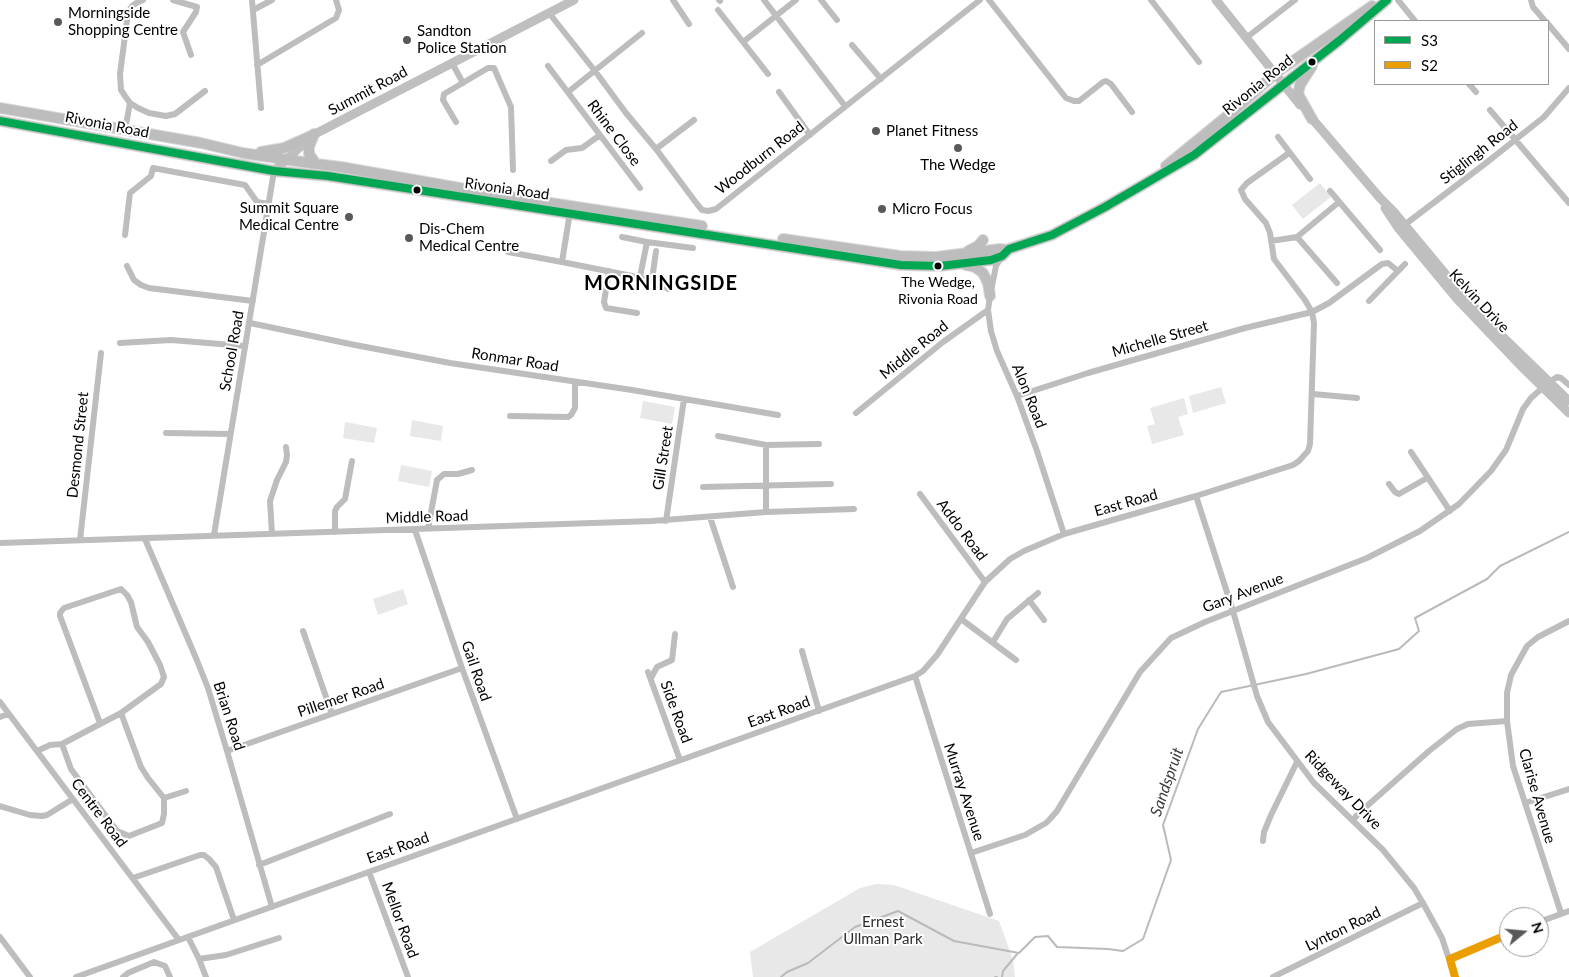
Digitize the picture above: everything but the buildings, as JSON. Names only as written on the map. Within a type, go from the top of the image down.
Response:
[{"type":"main road","name":"Summit Road","points":[[274,171],[314,135],[549,13],[556,4],[574,0]]},
{"type":"main road","name":"Kelvin Drive","points":[[1216,0],[1312,119],[1380,198],[1402,228],[1546,384],[1569,413]]},
{"type":"main road","name":"Rivonia Road","points":[[1142,185],[1232,112],[1276,73],[1381,0]]},
{"type":"main road","name":"Rivonia Road","points":[[0,121],[274,171],[328,176],[442,194],[571,209],[900,256],[992,259],[1003,252],[1052,235],[1105,207],[1194,155],[1387,0]]},
{"type":"main road","points":[[1312,119],[1300,100],[1298,90],[1305,75],[1320,55]]},
{"type":"main road","name":"Rivonia Road","points":[[0,108],[243,153],[341,167],[571,209]]},
{"type":"main road","points":[[243,153],[278,150],[314,135]]},
{"type":"main road","points":[[314,135],[309,148],[309,154],[316,164]]},
{"type":"main road","points":[[431,183],[439,188],[442,194]]},
{"type":"main road","points":[[983,240],[961,259],[983,273],[988,283],[990,296]]},
{"type":"main road","name":"Kelvin Drive","points":[[1546,384],[1569,401]]},
{"type":"street","points":[[174,0],[197,7],[196,12],[183,32],[191,55]]},
{"type":"street","points":[[252,0],[261,108]]},
{"type":"street","points":[[253,10],[272,0]]},
{"type":"street","points":[[257,64],[336,18],[339,10],[336,0]]},
{"type":"street","points":[[673,0],[689,24]]},
{"type":"street","points":[[764,0],[845,106]]},
{"type":"street","points":[[743,42],[796,0]]},
{"type":"street","points":[[821,0],[837,20]]},
{"type":"street","name":"Woodburn Road","points":[[549,13],[656,149],[696,204],[702,210],[708,211],[716,209],[980,0]]},
{"type":"street","points":[[989,0],[1066,98],[1074,101],[1078,100],[1106,81],[1111,84],[1132,112]]},
{"type":"street","points":[[1151,0],[1199,62]]},
{"type":"street","points":[[1246,38],[1294,0]]},
{"type":"street","points":[[1398,0],[1415,20]]},
{"type":"street","points":[[1531,0],[1533,7],[1544,20]]},
{"type":"street","points":[[140,1],[132,6],[128,13],[120,74],[122,90],[130,103],[149,113],[166,116],[175,114],[205,90]]},
{"type":"street","points":[[718,10],[768,74]]},
{"type":"street","points":[[1549,25],[1569,48]]},
{"type":"street","name":"Rhine Close","points":[[568,92],[642,33]]},
{"type":"street","points":[[852,45],[881,79]]},
{"type":"street","points":[[452,63],[462,82]]},
{"type":"street","name":"Rhine Close","points":[[548,66],[640,188]]},
{"type":"street","points":[[456,122],[443,96],[462,82],[490,68],[495,70],[511,107],[513,170]]},
{"type":"street","points":[[1469,85],[1476,92]]},
{"type":"street","name":"Stiglingh Road","points":[[1402,228],[1544,117],[1569,88]]},
{"type":"street","points":[[779,92],[810,135]]},
{"type":"street","points":[[125,130],[130,103]]},
{"type":"street","points":[[1490,110],[1569,203]]},
{"type":"street","points":[[656,149],[694,120]]},
{"type":"street","points":[[551,161],[568,149],[577,150],[582,148],[600,135]]},
{"type":"street","points":[[1278,137],[1288,153],[1310,179]]},
{"type":"street","points":[[1288,153],[1246,183],[1242,190],[1245,198],[1266,223],[1276,263],[1312,312]]},
{"type":"street","points":[[125,235],[130,193],[151,176],[154,168],[245,184],[257,202],[269,204]]},
{"type":"street","name":"School Road","points":[[214,535],[274,171]]},
{"type":"street","points":[[1330,191],[1380,250]]},
{"type":"street","points":[[1271,240],[1297,237],[1339,202]]},
{"type":"street","points":[[562,262],[571,209]]},
{"type":"street","points":[[622,236],[647,242],[693,248]]},
{"type":"street","points":[[1297,237],[1337,283]]},
{"type":"street","points":[[640,277],[647,242]]},
{"type":"street","points":[[652,280],[656,251]]},
{"type":"street","points":[[508,252],[640,277],[662,284],[668,289]]},
{"type":"street","name":"Alon Road","points":[[992,259],[988,310],[992,338],[1037,451],[1064,534]]},
{"type":"street","name":"Michelle Street","points":[[1016,396],[1088,373],[1245,328],[1312,312],[1329,303],[1382,264],[1388,263],[1398,271]]},
{"type":"street","points":[[1369,301],[1405,264]]},
{"type":"street","points":[[127,266],[134,280],[149,288],[253,300]]},
{"type":"street","points":[[609,271],[604,302],[606,308],[637,313]]},
{"type":"street","name":"Middle Road","points":[[856,413],[943,342],[988,310]]},
{"type":"street","name":"East Road","points":[[76,977],[915,676],[923,671],[937,655],[985,582],[1010,559],[1024,551],[1064,534],[1196,496],[1293,465],[1299,461],[1308,451],[1310,444],[1315,330],[1312,312]]},
{"type":"street","name":"Ronmar Road","points":[[250,322],[450,363],[778,414]]},
{"type":"street","points":[[120,343],[171,340],[245,346]]},
{"type":"street","name":"Desmond Street","points":[[80,540],[101,353]]},
{"type":"street","points":[[1546,384],[1559,377],[1569,385]]},
{"type":"street","points":[[510,416],[568,417],[575,408],[575,382]]},
{"type":"street","name":"Gary Avenue","points":[[971,853],[1018,838],[1046,823],[1057,811],[1140,672],[1171,638],[1205,622],[1366,558],[1420,531],[1469,495],[1500,460],[1509,444],[1526,403],[1546,384]]},
{"type":"street","points":[[1313,394],[1357,398]]},
{"type":"street","name":"Gill Street","points":[[666,521],[684,399]]},
{"type":"street","points":[[166,433],[230,434]]},
{"type":"street","points":[[718,436],[766,445],[819,444]]},
{"type":"street","points":[[766,445],[766,512]]},
{"type":"street","points":[[272,534],[270,501],[286,462],[286,447]]},
{"type":"street","points":[[1411,452],[1450,510]]},
{"type":"street","points":[[335,532],[335,511],[345,499],[352,461]]},
{"type":"street","points":[[428,530],[437,480],[444,474],[458,474],[472,470]]},
{"type":"street","points":[[1389,484],[1399,494],[1427,478]]},
{"type":"street","points":[[703,487],[831,484]]},
{"type":"street","name":"Addo Road","points":[[920,494],[985,582]]},
{"type":"street","name":"Ridgeway Drive","points":[[1196,496],[1233,611],[1249,671],[1268,722],[1297,762],[1329,799],[1393,860],[1423,903],[1442,938],[1455,977]]},
{"type":"street","name":"Middle Road","points":[[0,543],[666,521],[766,512],[854,509]]},
{"type":"street","points":[[710,517],[733,587]]},
{"type":"street","name":"Gail Road","points":[[415,530],[462,668],[517,818]]},
{"type":"street","name":"Brian Road","points":[[145,539],[208,688],[272,907]]},
{"type":"street","points":[[37,751],[50,745],[62,744],[121,713],[161,684],[164,676],[160,665],[137,626],[131,602],[125,592],[121,590],[64,608],[60,613],[100,723]]},
{"type":"street","points":[[993,642],[1007,619],[1038,593]]},
{"type":"street","points":[[1029,600],[1044,620]]},
{"type":"street","points":[[961,619],[1016,660]]},
{"type":"street","name":"Clarise Avenue","points":[[1561,913],[1513,766],[1507,721],[1508,684],[1527,646],[1538,636],[1569,621]]},
{"type":"street","points":[[304,631],[332,714]]},
{"type":"street","name":"Side Road","points":[[676,634],[672,660],[658,666],[649,675],[680,760]]},
{"type":"street","points":[[802,651],[820,711]]},
{"type":"street","name":"Pillemer Road","points":[[227,751],[462,668]]},
{"type":"street","name":"Murray Avenue","points":[[915,676],[990,914]]},
{"type":"street","name":"Centre Road","points":[[0,702],[179,940]]},
{"type":"street","points":[[62,744],[71,769],[121,834],[129,836],[162,823],[164,798],[141,767],[121,713]]},
{"type":"street","points":[[0,717],[8,714]]},
{"type":"street","points":[[1353,820],[1429,751],[1457,729],[1468,724],[1507,721]]},
{"type":"street","points":[[1263,841],[1264,832],[1271,815],[1297,762]]},
{"type":"street","points":[[1525,803],[1569,789]]},
{"type":"street","points":[[164,798],[186,791]]},
{"type":"street","points":[[0,801],[0,806],[30,815],[42,816],[47,815],[73,799]]},
{"type":"street","points":[[259,865],[390,814]]},
{"type":"street","points":[[132,878],[200,855],[209,858],[216,867],[234,920]]},
{"type":"street","name":"Mellor Road","points":[[369,872],[408,977]]},
{"type":"street","name":"Lynton Road","points":[[1273,977],[1423,903]]},
{"type":"street","points":[[1549,918],[1569,910]]},
{"type":"street","points":[[0,937],[30,977]]},
{"type":"street","points":[[188,937],[206,977]]},
{"type":"street","points":[[199,959],[226,955],[279,938]]},
{"type":"street","points":[[1450,959],[1499,938]]},
{"type":"street","points":[[123,977],[154,962],[165,966],[170,977]]},
{"type":"green space","points":[[1320,183],[1331,197],[1303,219],[1292,205]]},
{"type":"green space","points":[[1221,387],[1226,403],[1193,413],[1189,396]]},
{"type":"green space","points":[[1184,398],[1188,414],[1178,417],[1184,435],[1152,444],[1147,426],[1155,424],[1150,408]]},
{"type":"green space","points":[[643,401],[675,407],[672,424],[640,418]]},
{"type":"green space","points":[[412,420],[443,426],[441,441],[410,436]]},
{"type":"green space","points":[[345,422],[377,428],[374,443],[343,438]]},
{"type":"green space","points":[[401,465],[432,471],[429,487],[398,481]]},
{"type":"green space","points":[[403,589],[408,604],[378,615],[373,599]]},
{"type":"green space","name":"Ernest Ullman Park","points":[[877,884],[894,885],[999,921],[1013,960],[1015,977],[753,977],[750,952],[860,888]]},
{"type":"waterway","name":"Sandspruit","points":[[781,977],[787,972],[808,963],[855,927],[898,911],[954,941],[1019,953],[1035,937],[1048,936],[1057,947],[1123,951],[1143,939],[1171,860],[1163,825],[1198,729],[1221,692],[1306,674],[1399,649],[1419,631],[1415,618],[1487,579],[1500,566],[1569,532]]},
{"type":"waterway","points":[[1002,977],[1003,971],[1018,953]]},
{"type":"transit line","name":"S3","points":[[0,121],[274,171],[328,176],[901,265],[940,266],[991,260],[1002,256],[1009,249],[1052,235],[1105,207],[1194,155],[1340,40],[1387,0]]},
{"type":"transit line","name":"S2","points":[[1455,977],[1450,959],[1499,938]]},
{"type":"place","name":"Morningside Shopping Centre","points":[[58,22]]},
{"type":"place","name":"Sandton Police Station","points":[[407,40]]},
{"type":"place","name":"Planet Fitness","points":[[876,131]]},
{"type":"place","name":"The Wedge","points":[[958,148]]},
{"type":"place","name":"Micro Focus","points":[[882,209]]},
{"type":"place","name":"Summit Square Medical Centre","points":[[349,217]]},
{"type":"place","name":"Dis-Chem Medical Centre","points":[[409,238]]},
{"type":"place","name":"The Wedge, Rivonia Road","points":[[938,266]]},
{"type":"district","name":"MORNINGSIDE","points":[[661,284]]}]
